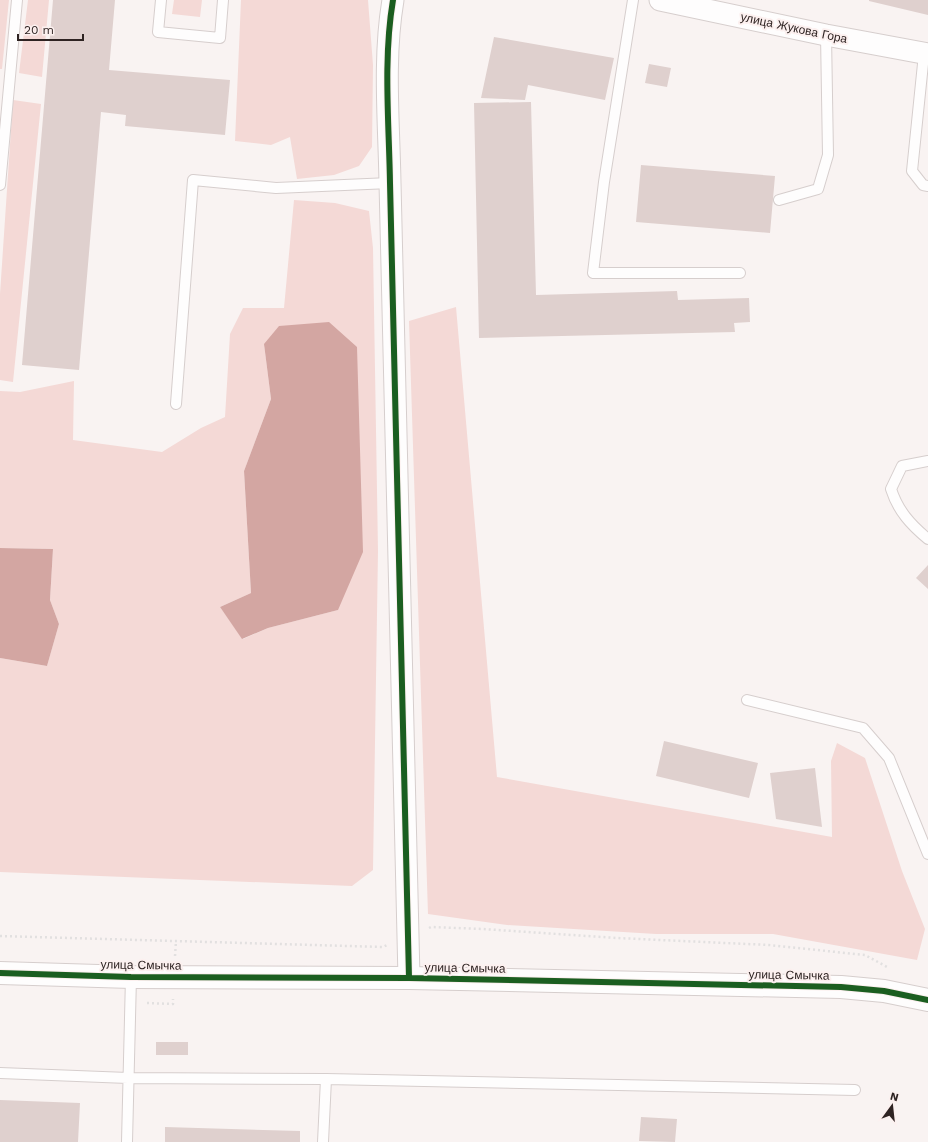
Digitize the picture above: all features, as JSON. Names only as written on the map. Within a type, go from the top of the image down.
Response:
[{"type":"street","points":[[393,0],[390,18],[388,65],[409,978]]},
{"type":"street","name":"улица Жукова Гора","points":[[660,0],[826,36],[926,54]]},
{"type":"street","name":"улица Смычка","points":[[0,973],[130,976],[409,978],[841,987],[884,991],[928,1000]]},
{"type":"lane","points":[[0,186],[17,0]]},
{"type":"lane","points":[[161,0],[158,32],[220,38],[222,0]]},
{"type":"lane","points":[[634,0],[604,182],[593,273],[740,273]]},
{"type":"lane","points":[[779,200],[818,189],[828,155],[826,36]]},
{"type":"lane","points":[[926,54],[912,171],[923,185],[928,186]]},
{"type":"lane","points":[[176,404],[193,180],[276,188],[390,183]]},
{"type":"lane","points":[[928,461],[902,466],[891,489],[895,503],[910,524],[928,539]]},
{"type":"lane","points":[[747,700],[863,728],[889,758],[928,854]]},
{"type":"lane","points":[[127,1142],[130,976]]},
{"type":"lane","points":[[0,1073],[128,1078],[326,1079],[855,1090]]},
{"type":"lane","points":[[323,1142],[326,1079]]},
{"type":"path","points":[[0,936],[383,947],[409,939],[431,927],[769,945],[865,955],[890,969]]},
{"type":"shaded area","points":[[0,0],[9,0],[2,69],[0,69]]},
{"type":"shaded area","points":[[28,0],[49,0],[42,77],[19,73]]},
{"type":"shaded area","points":[[174,0],[202,0],[200,17],[172,14]]},
{"type":"shaded area","points":[[241,0],[368,0],[373,65],[372,147],[359,166],[334,175],[297,179],[290,137],[271,145],[235,141]]},
{"type":"shaded area","points":[[13,100],[41,104],[13,382],[0,380],[0,294]]},
{"type":"shaded area","points":[[294,200],[335,203],[369,211],[373,248],[378,551],[373,870],[352,886],[0,872],[0,658],[47,666],[59,624],[50,600],[53,549],[0,548],[0,391],[20,392],[74,381],[73,440],[162,452],[201,428],[225,417],[230,334],[243,308],[284,308]],"holes":[[[264,344],[338,610],[268,628],[243,639],[220,607],[251,593],[244,471],[271,399]]]},
{"type":"shaded area","points":[[456,307],[497,777],[832,837],[831,761],[837,743],[865,758],[902,871],[925,929],[917,960],[773,934],[656,934],[507,925],[428,914],[409,321]]},
{"type":"shaded area","points":[[329,322],[357,347],[363,552],[338,610],[268,628],[242,639],[220,607],[251,593],[244,471],[271,399],[264,344],[279,326]]},
{"type":"shaded area","points":[[0,548],[53,549],[50,600],[59,624],[47,666],[0,658]]},
{"type":"building","points":[[53,0],[115,0],[109,70],[230,80],[225,135],[125,126],[126,115],[101,112],[79,370],[22,365]]},
{"type":"building","points":[[869,0],[928,0],[928,15],[869,1]]},
{"type":"building","points":[[494,37],[614,58],[605,100],[528,85],[525,100],[481,98]]},
{"type":"building","points":[[649,64],[671,68],[667,87],[645,83]]},
{"type":"building","points":[[531,102],[536,295],[677,291],[678,300],[749,298],[750,322],[734,323],[735,332],[479,338],[474,103]]},
{"type":"building","points":[[641,165],[775,176],[770,233],[636,222]]},
{"type":"building","points":[[928,565],[928,589],[916,578]]},
{"type":"building","points":[[664,741],[758,763],[749,798],[656,776]]},
{"type":"building","points":[[815,768],[822,827],[776,819],[770,773]]},
{"type":"building","points":[[156,1042],[188,1042],[188,1055],[156,1055]]},
{"type":"building","points":[[0,1100],[80,1103],[78,1142],[0,1142]]},
{"type":"building","points":[[641,1117],[677,1119],[675,1142],[639,1141]]},
{"type":"building","points":[[165,1127],[300,1131],[300,1142],[165,1142]]},
{"type":"cycle path","points":[[393,0],[388,45],[387,91],[409,978]]},
{"type":"cycle path","points":[[0,973],[131,977],[409,978],[841,987],[884,991],[928,1000]]}]
